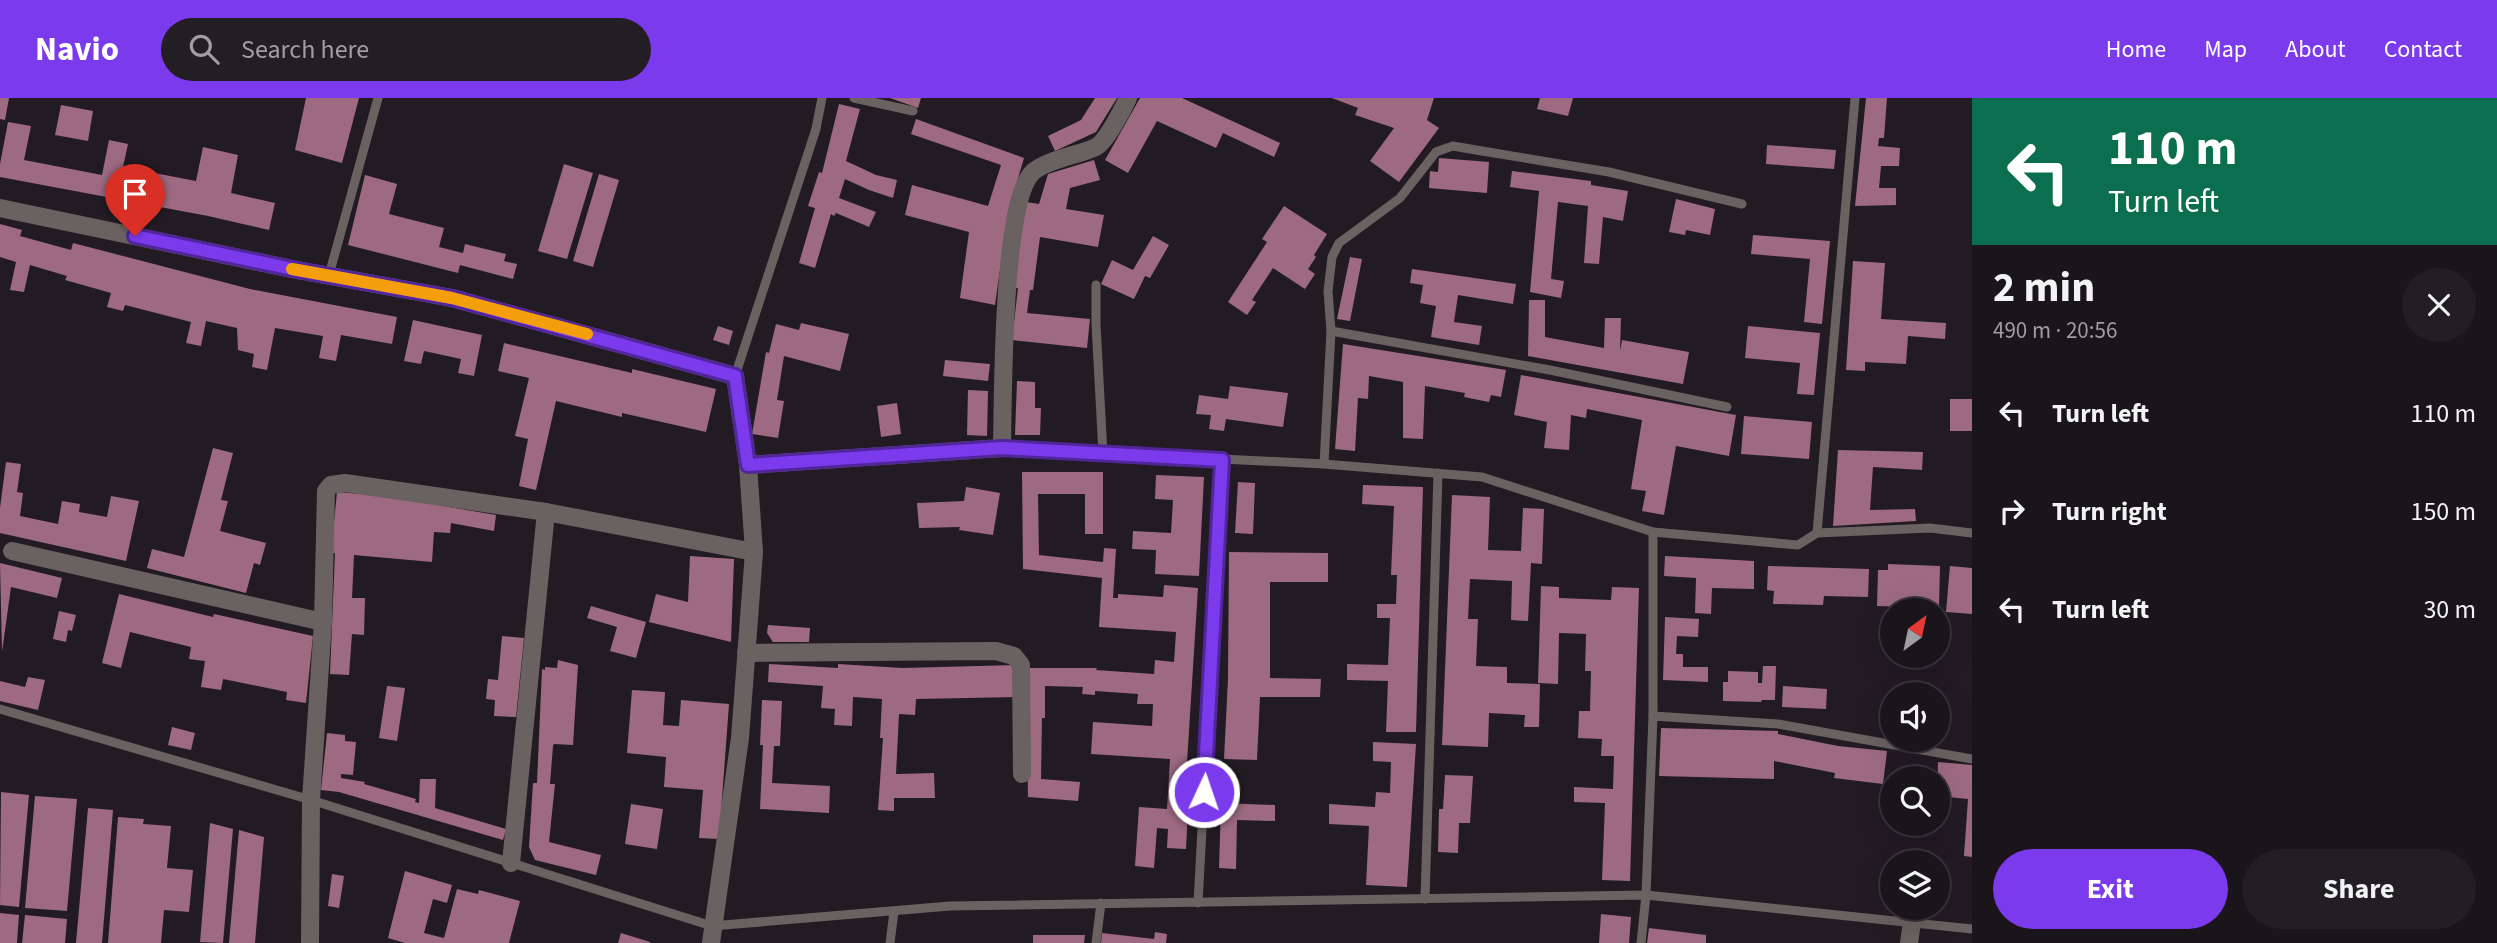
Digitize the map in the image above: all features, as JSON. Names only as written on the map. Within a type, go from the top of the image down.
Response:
[{"type":"street","points":[[748,465],[1002,448],[1005,315],[1018,201],[1032,173],[1048,164],[1099,146],[1128,98]]},
{"type":"street","points":[[0,208],[452,298],[735,376],[748,465],[754,552],[740,738],[711,935]]},
{"type":"street","points":[[310,943],[311,800],[323,622],[326,491],[331,485],[345,483],[546,512],[754,552]]},
{"type":"street","points":[[511,863],[546,512]]},
{"type":"street","points":[[12,551],[323,622]]},
{"type":"street","points":[[746,653],[996,652],[1014,656],[1021,665],[1022,674],[1023,774]]},
{"type":"street","points":[[1909,943],[1912,922]]},
{"type":"lane","points":[[329,275],[377,98]]},
{"type":"lane","points":[[735,376],[816,129],[822,98]]},
{"type":"lane","points":[[854,98],[913,111]]},
{"type":"lane","points":[[1816,533],[1856,98]]},
{"type":"lane","points":[[1324,464],[1331,331],[1328,291],[1332,257],[1339,243],[1400,198],[1436,152],[1453,146],[1609,172],[1742,204]]},
{"type":"lane","points":[[1096,285],[1103,453]]},
{"type":"lane","points":[[1331,331],[1550,370],[1727,407]]},
{"type":"lane","points":[[1002,448],[1324,464],[1482,477],[1653,532],[1798,545],[1816,533],[1930,528],[1972,533]]},
{"type":"lane","points":[[1198,903],[1222,460]]},
{"type":"lane","points":[[1425,899],[1438,473]]},
{"type":"lane","points":[[1641,943],[1646,895],[1653,716],[1653,532]]},
{"type":"lane","points":[[0,709],[311,800],[511,863],[711,935],[950,906],[1646,895],[1972,929]]},
{"type":"lane","points":[[1653,716],[1778,724],[1972,759]]},
{"type":"lane","points":[[1096,943],[1101,903]]},
{"type":"lane","points":[[890,943],[894,912]]},
{"type":"building","points":[[0,98],[9,98],[5,120],[0,119]]},
{"type":"building","points":[[306,98],[359,98],[342,163],[295,150]]},
{"type":"building","points":[[890,98],[921,98],[918,108]]},
{"type":"building","points":[[1095,98],[1117,98],[1096,132],[1055,151],[1048,136],[1081,120]]},
{"type":"building","points":[[1140,98],[1182,98],[1280,143],[1274,157],[1223,133],[1216,148],[1157,121],[1128,173],[1105,160]]},
{"type":"building","points":[[1332,98],[1434,98],[1427,120],[1439,128],[1399,182],[1370,161],[1394,128],[1355,115],[1358,108]]},
{"type":"building","points":[[1540,98],[1573,98],[1568,116],[1537,109]]},
{"type":"building","points":[[1866,98],[1887,98],[1884,138],[1879,138],[1878,146],[1900,148],[1899,166],[1881,166],[1879,188],[1896,188],[1896,205],[1855,206]]},
{"type":"building","points":[[839,104],[860,109],[846,161],[876,175],[897,180],[893,198],[845,179],[839,198],[876,212],[869,227],[836,213],[834,216],[831,214],[815,268],[799,263],[815,208],[808,206],[819,172],[822,173]]},
{"type":"building","points":[[61,105],[93,111],[88,141],[55,135]]},
{"type":"building","points":[[916,119],[1024,158],[1008,212],[995,305],[960,298],[969,232],[905,215],[912,185],[988,206],[1001,165],[911,134]]},
{"type":"building","points":[[8,122],[31,126],[24,160],[102,175],[109,140],[128,144],[123,167],[196,181],[203,147],[238,155],[231,193],[275,203],[269,230],[0,177]]},
{"type":"building","points":[[1767,145],[1836,150],[1834,169],[1766,164]]},
{"type":"building","points":[[1439,158],[1489,162],[1487,193],[1429,188],[1430,171],[1438,172]]},
{"type":"building","points":[[1094,160],[1100,180],[1070,188],[1066,209],[1104,215],[1098,247],[1040,237],[1027,313],[1090,319],[1087,348],[1012,340],[1018,288],[1015,288],[1026,202],[1039,204],[1048,174]]},
{"type":"building","points":[[564,164],[593,173],[567,259],[538,251]]},
{"type":"building","points":[[1512,171],[1591,181],[1591,185],[1628,191],[1623,221],[1603,217],[1599,264],[1584,263],[1588,206],[1558,202],[1551,279],[1564,281],[1561,298],[1530,292],[1539,191],[1510,187]]},
{"type":"building","points":[[599,174],[619,180],[593,267],[573,261]]},
{"type":"building","points":[[365,175],[397,184],[389,214],[444,228],[439,247],[463,253],[465,244],[506,254],[504,261],[517,264],[513,279],[460,265],[458,273],[348,245]]},
{"type":"building","points":[[1676,199],[1715,209],[1710,235],[1686,230],[1685,235],[1669,232]]},
{"type":"building","points":[[1284,206],[1327,234],[1308,269],[1315,274],[1305,289],[1273,268],[1252,300],[1256,302],[1247,315],[1228,302],[1267,242],[1262,239]]},
{"type":"building","points":[[0,224],[22,230],[20,236],[71,250],[73,243],[250,289],[397,317],[392,344],[341,335],[336,361],[319,358],[323,336],[275,328],[267,370],[252,367],[254,354],[238,350],[237,328],[206,321],[201,346],[186,343],[191,322],[125,305],[123,311],[107,307],[111,293],[65,280],[67,276],[30,265],[24,292],[10,290],[16,262],[0,257]]},
{"type":"building","points":[[1753,235],[1830,241],[1822,324],[1804,322],[1810,259],[1751,254]]},
{"type":"building","points":[[1153,236],[1169,245],[1150,278],[1145,276],[1134,299],[1101,284],[1112,260],[1133,270]]},
{"type":"building","points":[[1350,257],[1362,259],[1350,321],[1337,319]]},
{"type":"building","points":[[1853,261],[1885,263],[1881,319],[1946,323],[1945,339],[1908,336],[1906,364],[1865,362],[1865,371],[1846,370]]},
{"type":"building","points":[[1412,269],[1516,284],[1513,304],[1458,295],[1454,322],[1482,326],[1479,345],[1431,337],[1436,306],[1420,303],[1423,285],[1410,283]]},
{"type":"building","points":[[1529,300],[1545,300],[1545,337],[1604,348],[1605,318],[1621,318],[1620,351],[1622,340],[1689,352],[1683,384],[1528,356]]},
{"type":"building","points":[[413,320],[482,335],[474,376],[458,373],[461,359],[424,351],[421,364],[404,361]]},
{"type":"building","points":[[801,323],[849,334],[840,371],[784,356],[777,400],[784,401],[778,438],[752,434],[766,352],[769,353],[776,324],[799,330]]},
{"type":"building","points":[[718,326],[733,331],[729,345],[713,340]]},
{"type":"building","points":[[1748,326],[1820,333],[1814,395],[1797,394],[1800,363],[1745,358]]},
{"type":"building","points":[[504,343],[632,373],[632,369],[716,389],[706,432],[622,413],[622,417],[556,401],[536,490],[519,486],[528,439],[515,436],[529,378],[498,371]]},
{"type":"building","points":[[1343,344],[1506,370],[1501,397],[1491,395],[1489,402],[1464,397],[1465,393],[1425,386],[1423,439],[1403,438],[1403,382],[1369,376],[1368,399],[1358,398],[1355,451],[1335,449]]},
{"type":"building","points":[[945,360],[990,364],[988,381],[943,376]]},
{"type":"building","points":[[1521,375],[1736,415],[1729,456],[1676,446],[1664,515],[1642,511],[1646,491],[1631,489],[1642,420],[1587,409],[1586,418],[1571,415],[1569,450],[1544,448],[1547,422],[1514,415]]},
{"type":"building","points":[[1017,381],[1035,382],[1035,408],[1041,408],[1040,435],[1015,435]]},
{"type":"building","points":[[1230,386],[1288,393],[1283,427],[1226,419],[1224,431],[1209,429],[1211,415],[1196,414],[1199,395],[1228,399]]},
{"type":"building","points":[[968,390],[988,391],[987,436],[967,435]]},
{"type":"building","points":[[1950,399],[1972,399],[1972,431],[1950,431]]},
{"type":"building","points":[[897,403],[901,434],[881,437],[877,406]]},
{"type":"building","points":[[1744,416],[1812,422],[1809,459],[1741,454]]},
{"type":"building","points":[[213,448],[233,453],[221,500],[228,501],[220,531],[266,543],[260,565],[254,563],[246,593],[147,568],[152,549],[184,557]]},
{"type":"building","points":[[1838,450],[1923,452],[1922,470],[1873,467],[1870,510],[1915,509],[1916,521],[1833,526]]},
{"type":"building","points":[[6,462],[21,464],[17,492],[23,493],[20,516],[58,524],[62,501],[80,504],[79,512],[107,517],[111,496],[139,501],[126,561],[0,533],[0,508]]},
{"type":"building","points":[[1022,472],[1103,472],[1103,534],[1085,534],[1085,494],[1038,494],[1039,555],[1103,562],[1104,548],[1116,549],[1113,598],[1118,598],[1118,594],[1163,597],[1164,585],[1198,588],[1184,810],[1188,810],[1186,849],[1167,848],[1168,829],[1157,828],[1154,868],[1135,866],[1139,807],[1167,809],[1170,759],[1091,754],[1093,722],[1152,726],[1153,704],[1137,704],[1138,694],[1095,691],[1095,695],[1082,694],[1083,687],[1045,686],[1041,779],[1080,782],[1078,801],[1028,797],[1026,668],[1097,668],[1096,670],[1154,674],[1155,660],[1174,662],[1176,632],[1099,627],[1102,578],[1023,569]]},
{"type":"building","points":[[1156,475],[1204,477],[1199,576],[1155,574],[1156,550],[1132,549],[1133,531],[1171,533],[1173,500],[1155,499]]},
{"type":"building","points":[[1238,482],[1255,483],[1253,534],[1235,533]]},
{"type":"building","points":[[1363,485],[1423,487],[1416,732],[1386,732],[1388,681],[1347,680],[1347,664],[1388,665],[1390,618],[1377,618],[1377,604],[1396,604],[1397,575],[1391,575],[1394,506],[1362,504]]},
{"type":"building","points":[[966,487],[1000,493],[993,535],[959,530],[960,527],[919,528],[917,503],[964,501]]},
{"type":"building","points":[[337,492],[437,501],[437,505],[496,515],[494,531],[451,523],[450,533],[434,532],[432,562],[354,555],[352,598],[365,598],[364,635],[352,634],[349,675],[330,674],[335,553],[331,553]]},
{"type":"building","points":[[1452,495],[1490,497],[1488,550],[1521,551],[1523,508],[1544,509],[1542,564],[1531,563],[1528,621],[1511,620],[1512,581],[1470,579],[1468,619],[1478,619],[1476,666],[1507,667],[1507,683],[1540,684],[1539,727],[1524,727],[1525,715],[1489,713],[1488,747],[1442,745]]},
{"type":"building","points":[[1229,552],[1328,553],[1328,582],[1270,582],[1270,678],[1321,679],[1320,697],[1260,697],[1257,760],[1224,759]]},
{"type":"building","points":[[690,556],[734,559],[731,642],[649,622],[656,594],[688,602]]},
{"type":"building","points":[[1665,556],[1754,561],[1754,589],[1712,588],[1711,614],[1695,613],[1696,578],[1664,576]]},
{"type":"building","points":[[0,563],[62,578],[57,598],[11,587],[2,652]]},
{"type":"building","points":[[1888,564],[1940,566],[1939,598],[1880,598],[1880,606],[1877,606],[1878,570],[1888,570]]},
{"type":"building","points":[[1768,566],[1869,569],[1868,597],[1824,596],[1823,605],[1773,604],[1774,591],[1767,590]]},
{"type":"building","points":[[1950,566],[1972,568],[1972,614],[1950,612],[1950,598],[1947,598]]},
{"type":"building","points":[[1541,586],[1559,587],[1559,598],[1611,600],[1612,587],[1639,588],[1630,881],[1602,880],[1605,803],[1574,802],[1574,787],[1613,789],[1614,756],[1601,756],[1602,739],[1578,738],[1579,711],[1590,711],[1591,671],[1585,671],[1586,634],[1559,633],[1558,684],[1538,683]]},
{"type":"building","points":[[119,594],[213,617],[214,614],[313,636],[306,703],[286,700],[287,692],[223,679],[221,690],[201,687],[205,661],[189,659],[191,647],[130,632],[121,668],[102,663]]},
{"type":"building","points":[[591,606],[646,622],[636,658],[610,651],[617,627],[587,618]]},
{"type":"building","points":[[59,611],[76,615],[72,631],[68,630],[66,642],[53,639]]},
{"type":"building","points":[[1665,617],[1699,619],[1698,637],[1677,636],[1676,654],[1683,654],[1683,667],[1708,667],[1708,682],[1663,680]]},
{"type":"building","points":[[768,625],[810,628],[809,642],[773,642],[767,633]]},
{"type":"building","points":[[502,636],[524,638],[516,717],[494,716],[495,700],[486,699],[488,679],[498,680]]},
{"type":"building","points":[[558,660],[578,665],[573,745],[553,746],[550,784],[555,784],[549,842],[601,855],[596,875],[535,860],[529,847],[533,783],[537,783],[542,669],[557,668]]},
{"type":"building","points":[[769,664],[838,668],[838,664],[902,668],[1017,665],[1018,697],[916,699],[915,715],[899,714],[896,774],[934,773],[935,798],[894,798],[894,811],[878,810],[883,738],[880,738],[882,699],[853,697],[852,726],[834,725],[835,709],[821,708],[823,686],[768,682]]},
{"type":"building","points":[[1763,666],[1776,666],[1775,700],[1723,701],[1723,682],[1728,682],[1728,671],[1758,672],[1758,683],[1762,683]]},
{"type":"building","points":[[28,677],[45,680],[38,710],[0,701],[0,681],[25,687]]},
{"type":"building","points":[[387,686],[405,688],[397,741],[379,738]]},
{"type":"building","points":[[1783,686],[1827,689],[1826,709],[1782,707]]},
{"type":"building","points":[[632,690],[665,692],[663,725],[679,726],[681,700],[729,704],[719,839],[699,838],[703,790],[664,787],[666,757],[627,753]]},
{"type":"building","points":[[762,700],[782,701],[780,746],[774,746],[772,783],[830,786],[829,813],[760,809]]},
{"type":"building","points":[[172,727],[195,733],[191,750],[168,745]]},
{"type":"building","points":[[1661,728],[1778,731],[1778,734],[1838,746],[1887,752],[1885,766],[1880,766],[1880,784],[1834,778],[1835,773],[1774,761],[1774,779],[1659,776]]},
{"type":"building","points":[[327,733],[345,735],[345,741],[356,742],[353,775],[341,774],[341,778],[365,782],[364,784],[416,799],[415,802],[419,803],[420,779],[436,779],[435,808],[506,829],[503,840],[339,792],[321,790]]},
{"type":"building","points":[[1373,742],[1416,744],[1407,887],[1366,885],[1369,826],[1329,824],[1329,804],[1375,807],[1376,792],[1390,793],[1391,762],[1373,761]]},
{"type":"building","points":[[1938,762],[1972,765],[1972,857],[1964,856],[1968,799],[1950,797],[1950,766],[1938,766]]},
{"type":"building","points":[[1445,775],[1473,776],[1470,823],[1459,823],[1458,853],[1438,852],[1439,809],[1443,809]]},
{"type":"building","points":[[1,792],[29,795],[19,907],[0,905]]},
{"type":"building","points":[[35,796],[77,799],[67,911],[25,908]]},
{"type":"building","points":[[1221,803],[1275,805],[1275,821],[1237,820],[1236,869],[1219,868]]},
{"type":"building","points":[[631,804],[663,809],[657,849],[625,844]]},
{"type":"building","points":[[88,808],[113,810],[102,943],[76,943]]},
{"type":"building","points":[[118,817],[144,819],[143,824],[171,826],[167,868],[193,870],[189,912],[164,910],[161,943],[108,943]]},
{"type":"building","points":[[210,823],[233,829],[223,943],[200,942]]},
{"type":"building","points":[[239,830],[264,837],[255,943],[229,943]]},
{"type":"building","points":[[405,871],[452,885],[447,903],[433,899],[424,933],[444,938],[457,889],[478,894],[479,890],[520,901],[509,943],[405,943],[388,938]]},
{"type":"building","points":[[332,874],[344,876],[339,908],[328,906]]},
{"type":"building","points":[[0,913],[19,915],[17,943],[0,943]]},
{"type":"building","points":[[1601,914],[1631,917],[1629,943],[1599,943]]},
{"type":"building","points":[[25,915],[67,919],[65,943],[22,943]]},
{"type":"building","points":[[1649,928],[1706,935],[1706,943],[1647,943]]},
{"type":"building","points":[[1155,932],[1167,934],[1166,943],[1101,943],[1102,933],[1154,939]]},
{"type":"building","points":[[621,933],[650,942],[650,943],[618,943]]},
{"type":"building","points":[[1033,935],[1085,935],[1084,943],[1033,943]]},
{"type":"slow traffic","points":[[292,269],[452,298],[587,334]]},
{"type":"route","points":[[135,236],[297,270],[452,298],[735,376],[748,465],[1002,448],[1222,460],[1204,792]]}]
